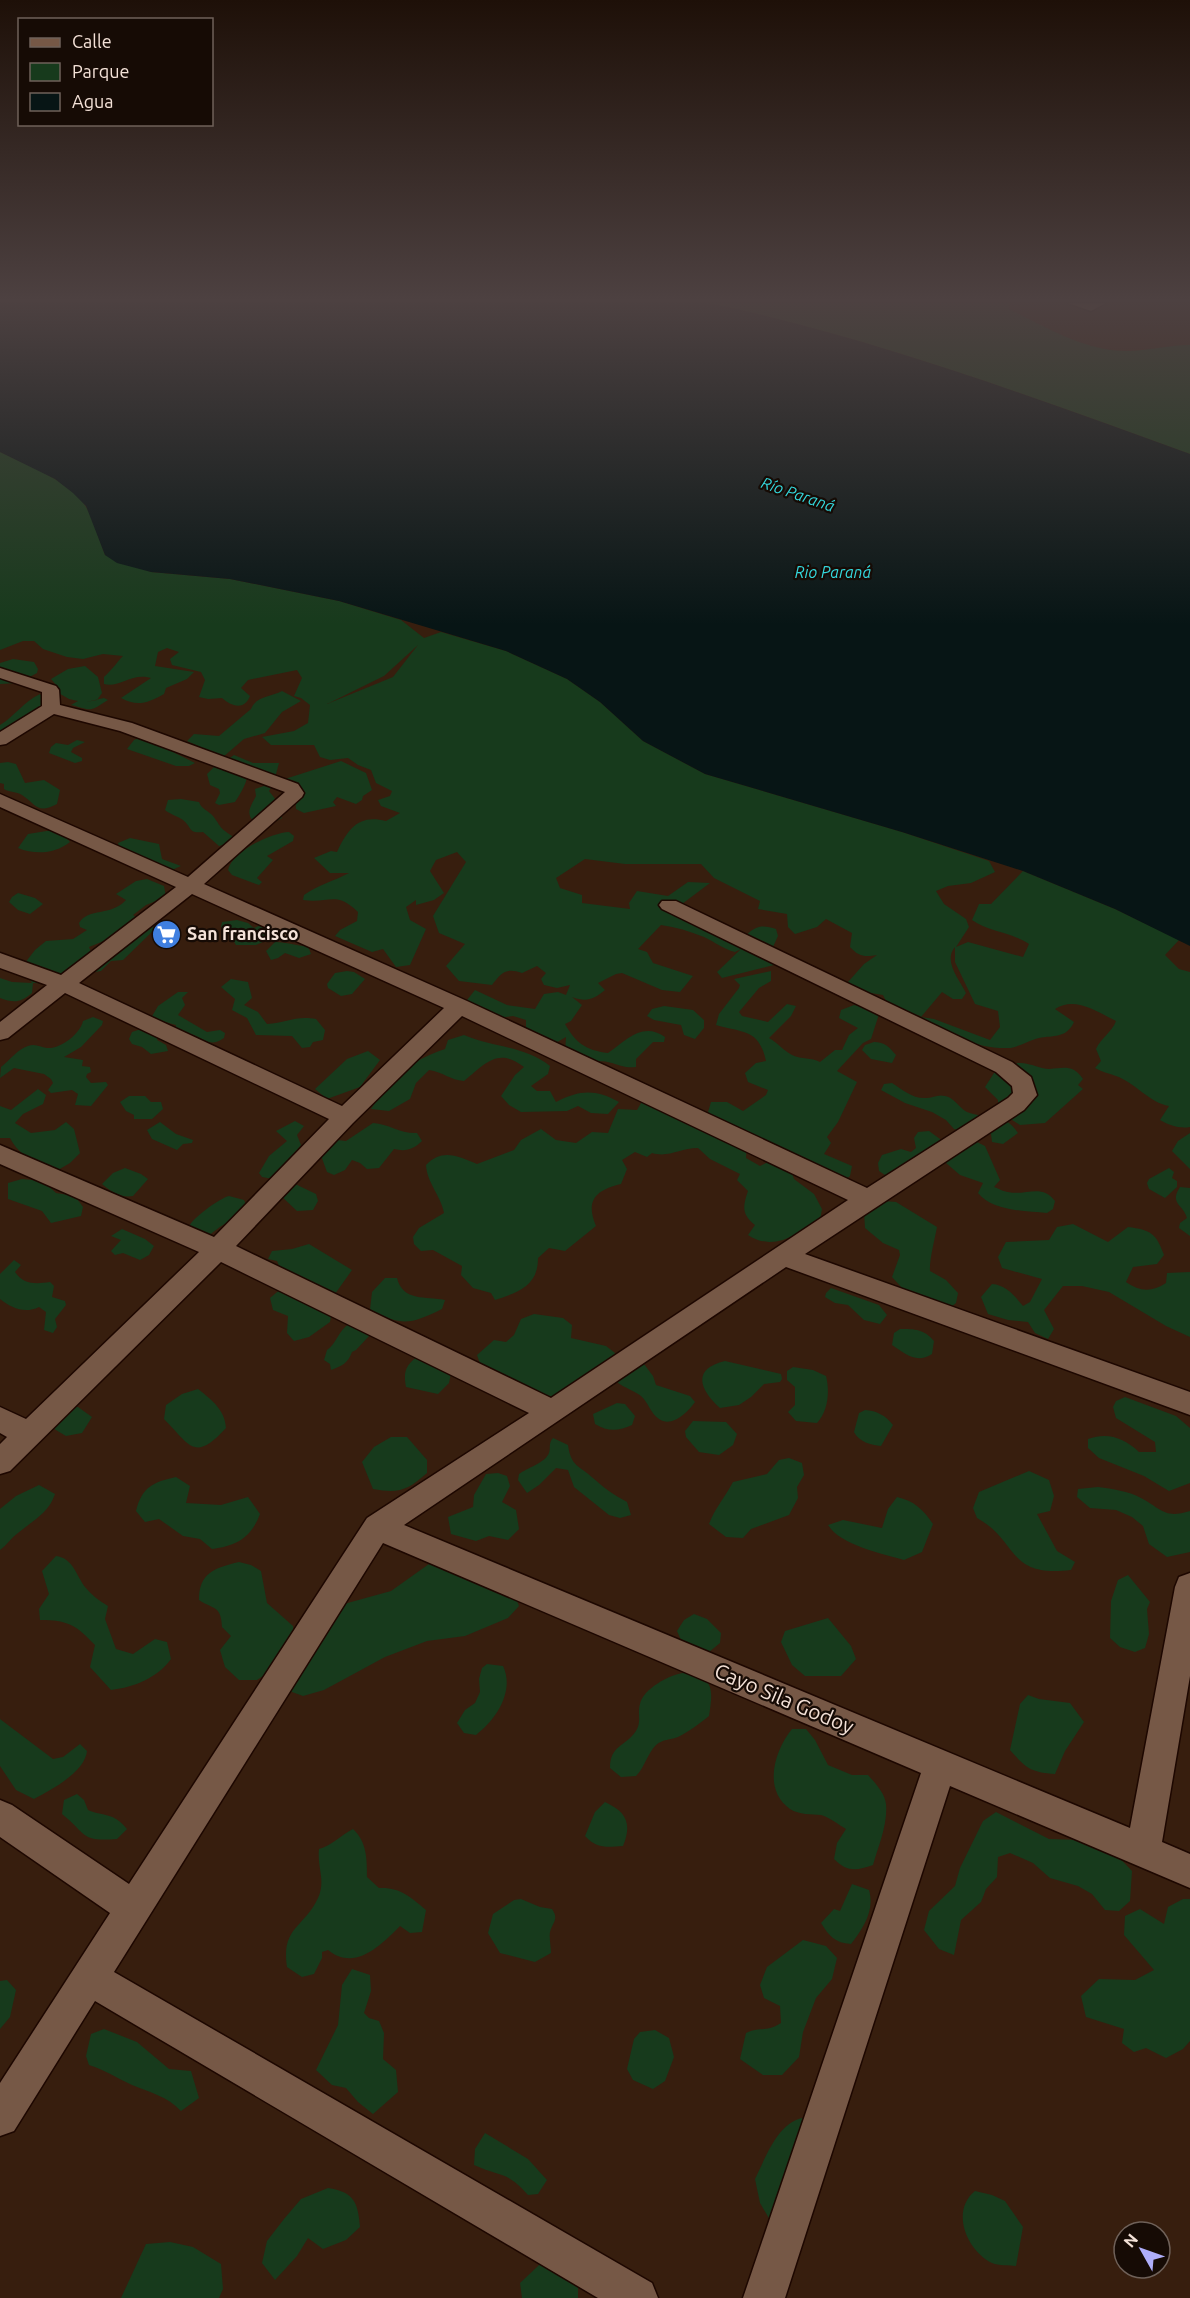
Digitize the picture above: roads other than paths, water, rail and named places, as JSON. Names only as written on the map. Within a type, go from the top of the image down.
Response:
[{"type":"street","points":[[0,673],[50,690],[51,708]]},
{"type":"street","points":[[0,740],[51,708],[126,727],[295,790],[292,798],[191,885],[0,1033]]},
{"type":"street","points":[[0,800],[459,1006],[868,1199]]},
{"type":"street","points":[[0,2117],[132,1907],[377,1527],[553,1412],[868,1199],[1016,1104],[1025,1095],[1023,1083],[1004,1067],[669,905]]},
{"type":"street","points":[[0,960],[64,984],[345,1118]]},
{"type":"street","points":[[0,1462],[218,1249],[345,1118],[459,1006]]},
{"type":"street","points":[[0,1154],[218,1249],[553,1412]]},
{"type":"street","points":[[785,1257],[1190,1404]]},
{"type":"street","points":[[0,1419],[28,1434]]},
{"type":"street","name":"Cayo Sila Godoy","points":[[377,1527],[1190,1871]]},
{"type":"street","points":[[1143,1851],[1190,1587]]},
{"type":"street","points":[[764,2298],[940,1765]]},
{"type":"street","points":[[0,1817],[132,1907]]},
{"type":"street","points":[[88,1977],[637,2298]]},
{"type":"water","name":"Rio Paraná","points":[[0,410],[1068,410],[1190,454],[1190,946],[1115,909],[1023,871],[902,832],[705,774],[643,741],[600,702],[567,679],[506,651],[339,601],[230,579],[151,572],[117,563],[105,555],[86,506],[73,493],[55,479],[0,452]]},
{"type":"place","name":"San francisco","points":[[166,934]]},
{"type":"water label","name":"Río Paraná","points":[[798,494]]}]
